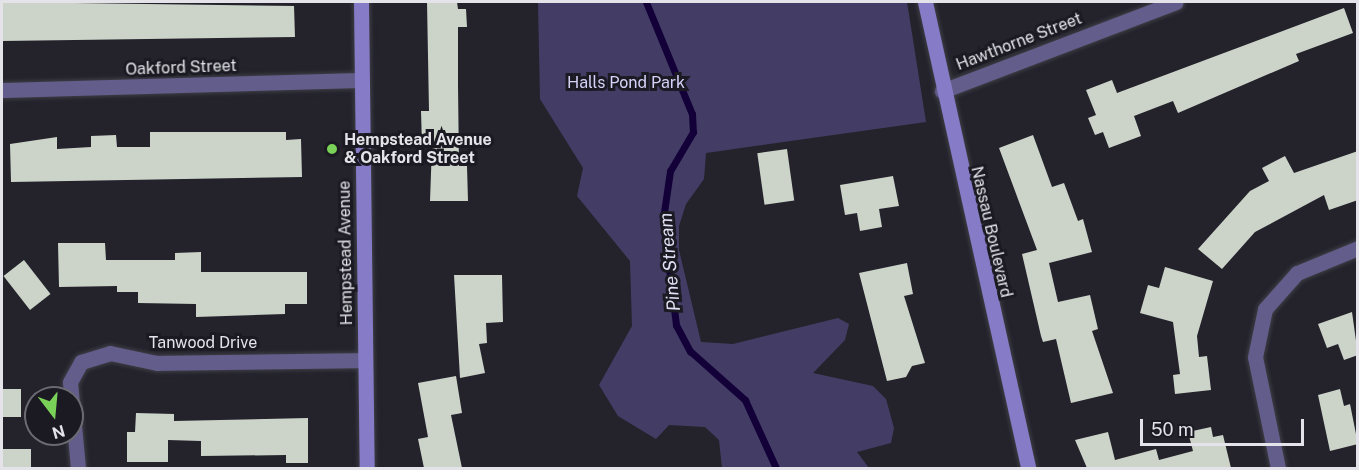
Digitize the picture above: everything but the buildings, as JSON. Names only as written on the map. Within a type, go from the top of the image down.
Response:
[{"type":"main road","name":"Hempstead Avenue","points":[[361,2],[367,468]]},
{"type":"main road","name":"Nassau Boulevard","points":[[925,2],[942,91],[1028,468]]},
{"type":"street","name":"Hawthorne Street","points":[[942,91],[1176,2]]},
{"type":"street","name":"Oakford Street","points":[[2,90],[361,81]]},
{"type":"street","points":[[1278,468],[1255,357],[1265,309],[1297,273],[1358,248]]},
{"type":"street","name":"Tanwood Drive","points":[[78,468],[70,382],[81,362],[110,353],[157,363],[365,360]]},
{"type":"green space","name":"Halls Pond Park","points":[[538,2],[907,2],[926,122],[706,153],[704,179],[686,204],[679,226],[679,250],[701,342],[733,344],[838,318],[849,324],[845,340],[813,373],[873,386],[886,399],[894,428],[891,443],[857,452],[869,468],[722,468],[719,440],[705,427],[669,425],[656,439],[618,416],[599,385],[632,326],[630,261],[577,196],[583,168],[540,99]]},
{"type":"waterway","name":"Pine Stream","points":[[646,2],[692,114],[693,132],[670,171],[663,219],[676,325],[690,351],[745,400],[776,468]]},
{"type":"place","name":"Hempstead Avenue & Oakford Street","points":[[332,149]]}]
